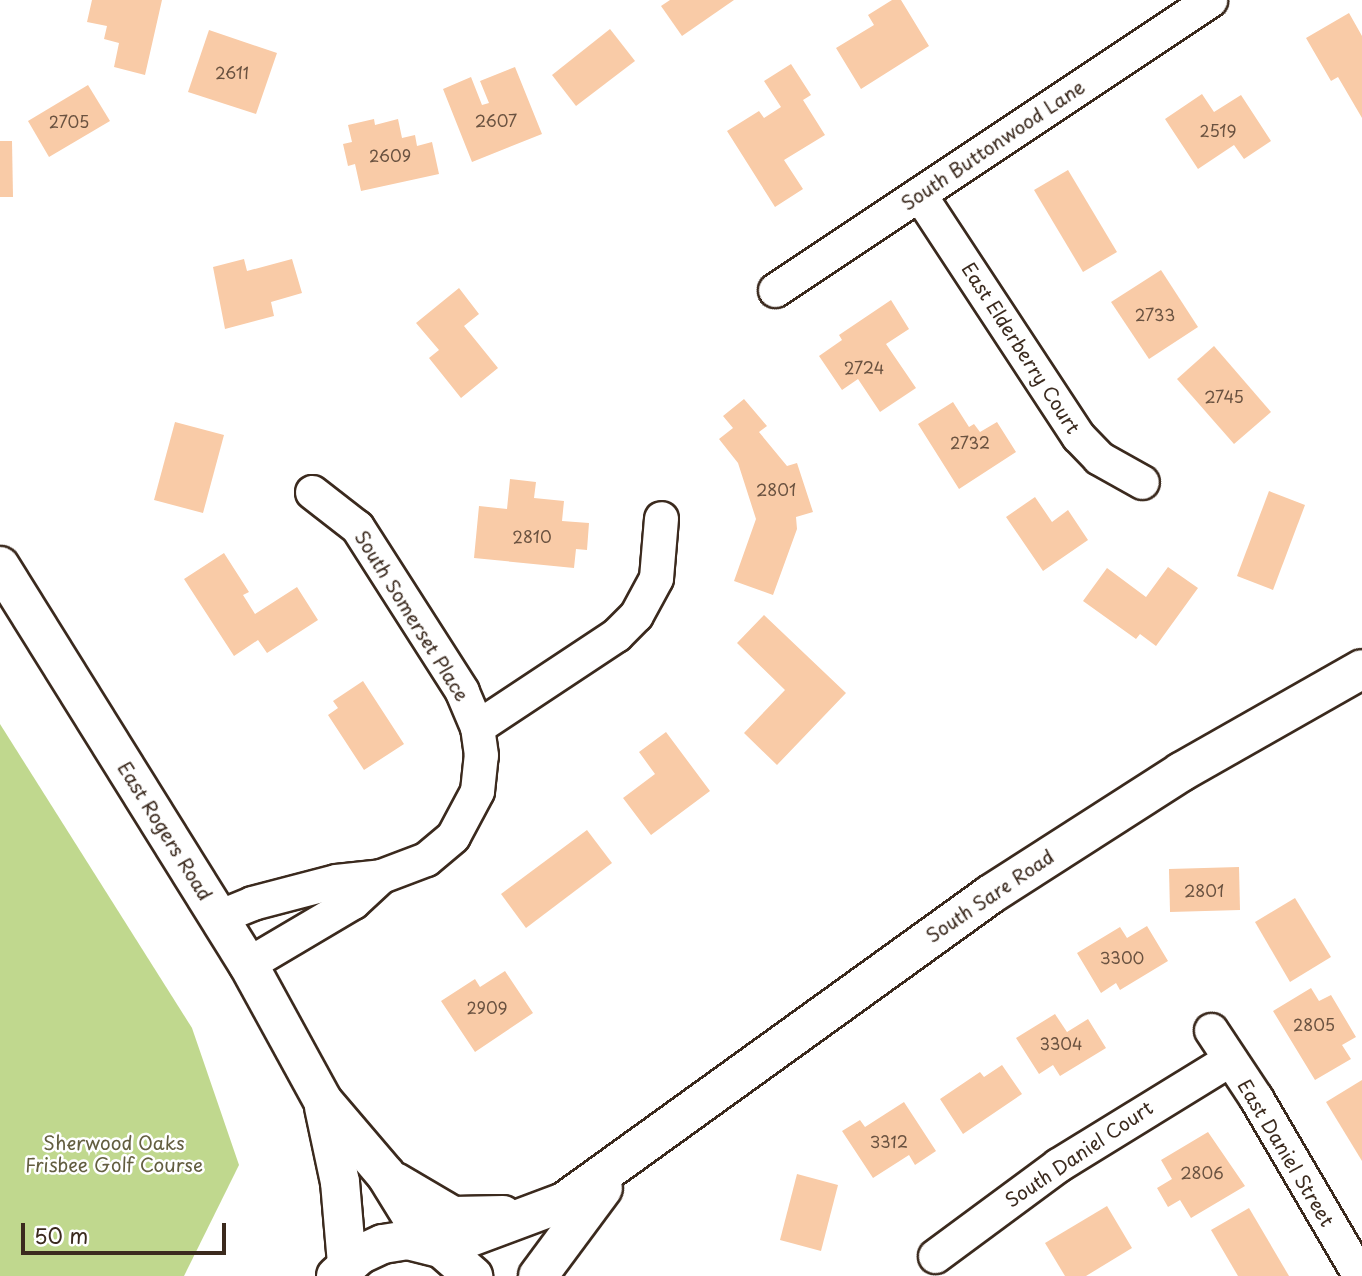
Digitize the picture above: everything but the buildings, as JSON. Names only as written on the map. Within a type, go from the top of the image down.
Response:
[{"type":"main road","name":"East Rogers Road","points":[[0,566],[248,964],[323,1101],[386,1175],[435,1247],[473,1276]]},
{"type":"main road","name":"South Sare Road","points":[[435,1247],[547,1209],[637,1150],[991,894],[1181,772],[1362,669]]},
{"type":"main road","name":"East Rogers Road","points":[[323,1101],[340,1182],[341,1272]]},
{"type":"main road","name":"South Sare Road","points":[[538,1276],[580,1215],[637,1150]]},
{"type":"main road","points":[[386,1175],[419,1200],[453,1216],[475,1219],[547,1209]]},
{"type":"main road","points":[[341,1272],[383,1244],[408,1240],[435,1247]]},
{"type":"street","name":"South Buttonwood Lane","points":[[775,290],[1210,0]]},
{"type":"street","name":"East Elderberry Court","points":[[919,194],[1078,436],[1099,458],[1142,482]]},
{"type":"street","name":"South Somerset Place","points":[[218,917],[252,903],[336,881],[382,876],[426,859],[453,836],[466,818],[481,775],[477,727],[462,691],[357,527],[312,492]]},
{"type":"street","points":[[477,727],[616,635],[636,615],[656,578],[661,518]]},
{"type":"street","name":"South Somerset Place","points":[[248,964],[353,902],[382,876]]},
{"type":"street","name":"East Daniel Street","points":[[1210,1030],[1256,1098],[1360,1276]]},
{"type":"street","name":"South Daniel Court","points":[[935,1256],[1058,1165],[1229,1060]]},
{"type":"green space","name":"Sherwood Oaks Frisbee Golf Course","points":[[0,724],[192,1028],[239,1165],[184,1276],[0,1276]]}]
